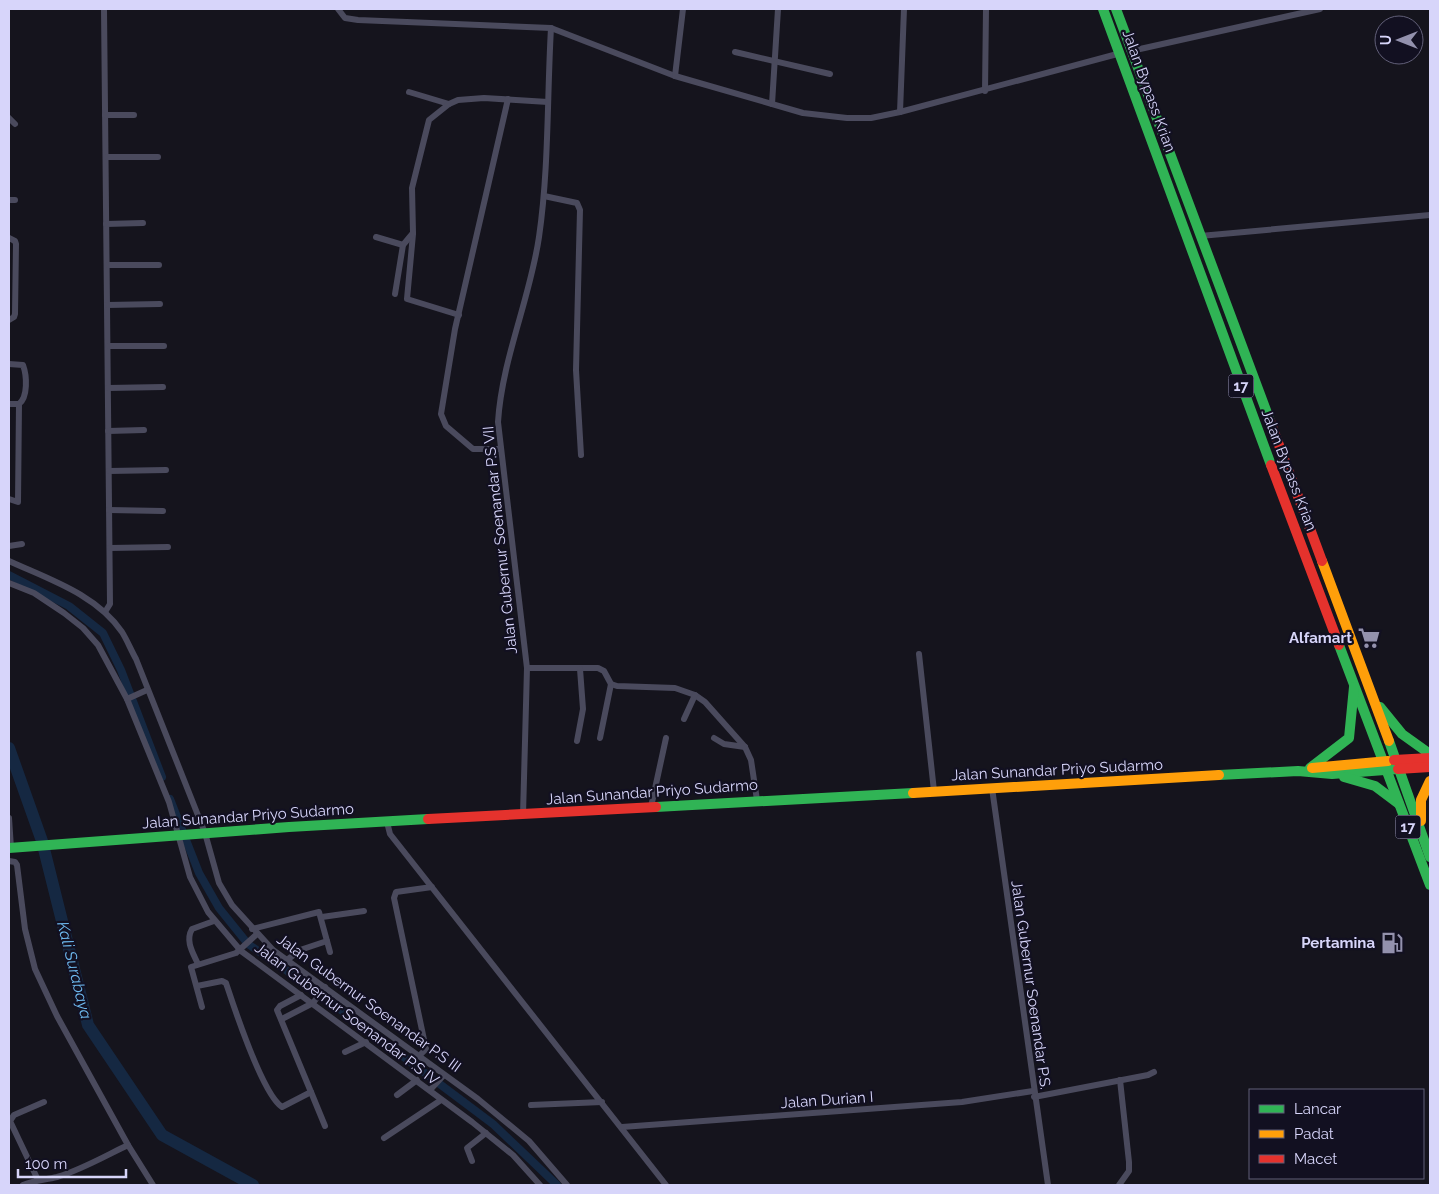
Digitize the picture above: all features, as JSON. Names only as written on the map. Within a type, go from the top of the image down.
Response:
[{"type":"main road","name":"Jalan Bypass Krian","points":[[1103,9],[1280,489],[1430,885]]},
{"type":"main road","name":"Jalan Bypass Krian","points":[[1116,9],[1373,697],[1430,857]]},
{"type":"main road","points":[[1310,768],[1336,750],[1349,738],[1352,730],[1354,681]]},
{"type":"main road","points":[[1373,697],[1402,736],[1413,745],[1430,754]]},
{"type":"main road","name":"Jalan Sunandar Priyo Sudarmo","points":[[1298,771],[1310,768],[1396,765],[1430,758]]},
{"type":"main road","name":"Jalan Sunandar Priyo Sudarmo","points":[[1396,765],[1430,767]]},
{"type":"main road","name":"Jalan Sunandar Priyo Sudarmo","points":[[12,848],[387,822],[757,800],[1298,771],[1332,774],[1384,766]]},
{"type":"main road","points":[[1332,774],[1367,782],[1399,804]]},
{"type":"main road","points":[[1423,838],[1420,798],[1424,788],[1430,781]]},
{"type":"street","points":[[104,9],[110,548],[110,604],[105,612]]},
{"type":"street","points":[[338,9],[345,18],[358,20],[551,28],[675,76],[803,113],[847,118],[871,118],[900,112],[1119,54],[1320,9]]},
{"type":"street","points":[[675,76],[683,9]]},
{"type":"street","points":[[772,104],[778,9]]},
{"type":"street","points":[[900,112],[904,9]]},
{"type":"street","points":[[984,90],[986,9]]},
{"type":"street","name":"Jalan Gubernur Soenandar P.S VII","points":[[523,815],[527,668],[498,422],[501,392],[532,276],[544,196],[551,28]]},
{"type":"street","points":[[735,52],[830,74]]},
{"type":"street","points":[[409,92],[434,99],[445,105]]},
{"type":"street","points":[[459,315],[419,305],[406,299],[413,233],[412,188],[425,127],[445,105],[471,99],[548,102]]},
{"type":"street","points":[[500,449],[473,449],[442,420],[452,345],[508,99]]},
{"type":"street","points":[[105,115],[134,115]]},
{"type":"street","points":[[9,118],[15,124]]},
{"type":"street","points":[[106,157],[158,158]]},
{"type":"street","points":[[544,196],[577,203],[580,210],[576,370],[581,455]]},
{"type":"street","points":[[1200,236],[1430,215]]},
{"type":"street","points":[[106,224],[143,223]]},
{"type":"street","points":[[395,294],[403,245],[413,233]]},
{"type":"street","points":[[376,237],[403,245]]},
{"type":"street","points":[[9,238],[15,241],[16,244],[15,314],[9,320]]},
{"type":"street","points":[[107,265],[159,265]]},
{"type":"street","points":[[107,305],[160,304]]},
{"type":"street","points":[[108,346],[164,346]]},
{"type":"street","points":[[9,364],[22,364],[24,366],[25,397],[19,404],[18,502],[9,499]]},
{"type":"street","points":[[108,388],[162,387]]},
{"type":"street","points":[[9,404],[19,404]]},
{"type":"street","points":[[108,431],[144,430]]},
{"type":"street","points":[[109,471],[166,470]]},
{"type":"street","points":[[109,510],[163,511]]},
{"type":"street","points":[[9,546],[22,544]]},
{"type":"street","points":[[110,548],[168,547]]},
{"type":"street","name":"Jalan Gubernur Soenandar P.S III","points":[[9,561],[74,591],[105,612],[122,632],[202,834],[219,883],[253,934],[419,1056],[443,1077],[529,1140],[568,1185]]},
{"type":"street","name":"Jalan Gubernur Soenandar P.S IV","points":[[9,583],[34,593],[83,628],[98,645],[129,698],[169,802],[190,877],[203,905],[214,921],[242,950],[431,1089],[442,1100],[486,1133],[513,1155],[540,1185]]},
{"type":"street","points":[[919,654],[934,791]]},
{"type":"street","points":[[527,668],[601,669],[611,684],[617,686],[675,688],[696,696],[705,702],[745,747],[751,760],[757,800]]},
{"type":"street","points":[[577,741],[583,709],[580,669]]},
{"type":"street","points":[[600,738],[611,684]]},
{"type":"street","points":[[129,698],[145,691]]},
{"type":"street","points":[[684,719],[696,696]]},
{"type":"street","points":[[651,807],[666,738]]},
{"type":"street","points":[[714,738],[724,744],[745,747]]},
{"type":"street","name":"Jalan Gubernur Soenandar P.S.","points":[[992,788],[1048,1185]]},
{"type":"street","points":[[9,818],[12,848]]},
{"type":"street","points":[[387,822],[390,834],[666,1185]]},
{"type":"street","points":[[9,861],[15,862],[17,865],[25,929],[35,969],[57,1016],[128,1145],[153,1185]]},
{"type":"street","points":[[419,1056],[426,1049],[394,898],[396,892],[432,887]]},
{"type":"street","points":[[202,1007],[190,968],[242,950],[253,934],[316,911],[322,917],[330,952]]},
{"type":"street","points":[[322,917],[364,912]]},
{"type":"street","points":[[198,964],[189,943],[190,932],[192,929],[214,921]]},
{"type":"street","points":[[287,960],[300,950],[327,941]]},
{"type":"street","points":[[197,986],[222,981],[226,983],[246,1042],[279,1105],[282,1107],[311,1092]]},
{"type":"street","points":[[282,1019],[314,1002],[324,988]]},
{"type":"street","points":[[301,995],[277,1008],[325,1126]]},
{"type":"street","points":[[345,1052],[366,1042]]},
{"type":"street","name":"Jalan Durian I","points":[[622,1127],[962,1102],[1034,1094],[1148,1075],[1154,1072]]},
{"type":"street","points":[[431,1089],[443,1077]]},
{"type":"street","points":[[397,1095],[417,1080]]},
{"type":"street","points":[[1118,1185],[1129,1171],[1130,1162],[1120,1080]]},
{"type":"street","points":[[384,1138],[442,1100]]},
{"type":"street","points":[[38,1180],[11,1129],[10,1121],[14,1115],[44,1102]]},
{"type":"street","points":[[531,1104],[602,1102]]},
{"type":"street","points":[[472,1161],[467,1148],[486,1133]]},
{"type":"street","points":[[23,1185],[79,1168],[128,1145]]},
{"type":"waterway","points":[[9,575],[69,606],[103,633],[121,670],[162,777]]},
{"type":"waterway","name":"Kali Surabaya","points":[[9,748],[42,841],[88,1025],[162,1135],[253,1185]]},
{"type":"waterway","points":[[170,799],[199,873],[219,908],[248,944],[309,986],[493,1124],[557,1185]]},
{"type":"traffic: fast","points":[[1103,9],[1271,465]]},
{"type":"traffic: fast","points":[[1116,9],[1270,421]]},
{"type":"traffic: fast","points":[[1339,645],[1430,885]]},
{"type":"traffic: fast","points":[[1310,768],[1349,738],[1354,687]]},
{"type":"traffic: fast","points":[[1380,707],[1402,734],[1430,754]]},
{"type":"traffic: fast","points":[[1389,741],[1430,857]]},
{"type":"traffic: fast","points":[[1219,775],[1298,771],[1332,774],[1398,769]]},
{"type":"traffic: fast","points":[[1344,777],[1375,786],[1399,804]]},
{"type":"traffic: fast","points":[[656,807],[913,793]]},
{"type":"traffic: fast","points":[[9,848],[289,827],[428,819]]},
{"type":"traffic: slow","points":[[1322,561],[1389,741]]},
{"type":"traffic: slow","points":[[1312,768],[1388,761]]},
{"type":"traffic: slow","points":[[913,793],[1219,775]]},
{"type":"traffic: slow","points":[[1421,821],[1421,800],[1430,781]]},
{"type":"traffic: jam","points":[[1270,421],[1322,561]]},
{"type":"traffic: jam","points":[[1271,465],[1339,645]]},
{"type":"traffic: jam","points":[[1394,760],[1430,758]]},
{"type":"traffic: jam","points":[[1398,769],[1430,767]]},
{"type":"traffic: jam","points":[[428,819],[656,807]]},
{"type":"place","name":"Alfamart","points":[[1369,638]]},
{"type":"place","name":"Pertamina","points":[[1392,943]]}]
